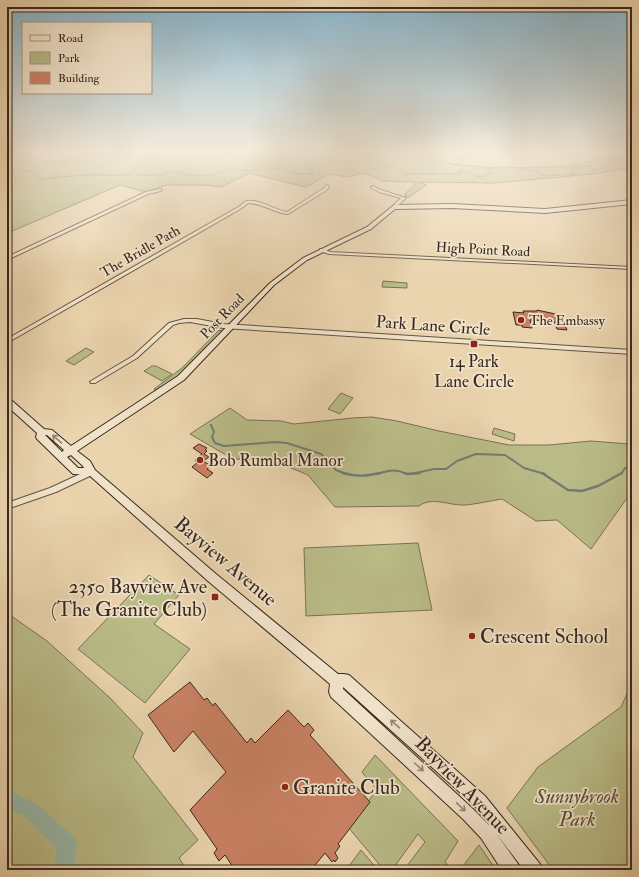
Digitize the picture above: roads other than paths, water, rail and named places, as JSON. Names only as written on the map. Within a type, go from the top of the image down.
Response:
[{"type":"street","points":[[7,259],[146,194]]},
{"type":"street","name":"The Bridle Path","points":[[7,341],[241,207],[245,203],[253,202],[268,208],[288,213],[318,194]]},
{"type":"street","name":"Post Road","points":[[61,457],[181,378],[272,284],[291,269],[323,250],[369,228],[404,198],[390,194]]},
{"type":"street","points":[[394,207],[452,206],[545,211],[632,202]]},
{"type":"street","name":"High Point Road","points":[[323,250],[332,253],[632,268]]},
{"type":"street","name":"Park Lane Circle","points":[[93,382],[135,357],[176,322],[196,321],[232,326],[632,352]]},
{"type":"street","name":"Bayview Avenue","points":[[7,401],[42,432],[49,432],[87,464],[91,472],[185,554],[336,681],[344,680],[462,784],[480,801],[517,846],[534,870]]},
{"type":"street","name":"Bayview Avenue","points":[[42,432],[40,437],[76,471],[91,472]]},
{"type":"street","points":[[7,506],[14,505],[53,490],[91,472]]},
{"type":"street","name":"Bayview Avenue","points":[[336,681],[336,692],[468,814],[486,833],[508,864]]},
{"type":"waterway","points":[[211,425],[214,432],[212,437],[215,443],[224,446],[275,442],[287,443],[321,454],[336,470],[344,473]]},
{"type":"waterway","points":[[413,474],[434,469],[446,469],[457,461],[476,454],[505,455],[524,468],[542,473]]},
{"type":"waterway","points":[[621,473],[625,468],[632,470]]},
{"type":"waterway","points":[[377,474],[388,471],[399,471],[406,474]]},
{"type":"waterway","points":[[344,473],[362,476],[380,473]]},
{"type":"waterway","points":[[405,473],[413,474]]},
{"type":"waterway","points":[[413,474],[420,473]]},
{"type":"waterway","points":[[542,473],[568,490],[582,491],[598,486],[621,473]]},
{"type":"waterway","points":[[7,799],[29,809],[67,844],[64,870]]},
{"type":"place","name":"The Embassy","points":[[521,320]]},
{"type":"place","name":"14 Park Lane Circle","points":[[474,344]]},
{"type":"place","name":"Bob Rumbal Manor","points":[[200,460]]},
{"type":"place","name":"2350 Bayview Ave (The Granite Club)","points":[[215,597]]},
{"type":"place","name":"Crescent School","points":[[472,636]]},
{"type":"place","name":"Granite Club","points":[[285,787]]},
{"type":"park label","name":"Sunnybrook Park","points":[[577,808]]}]
